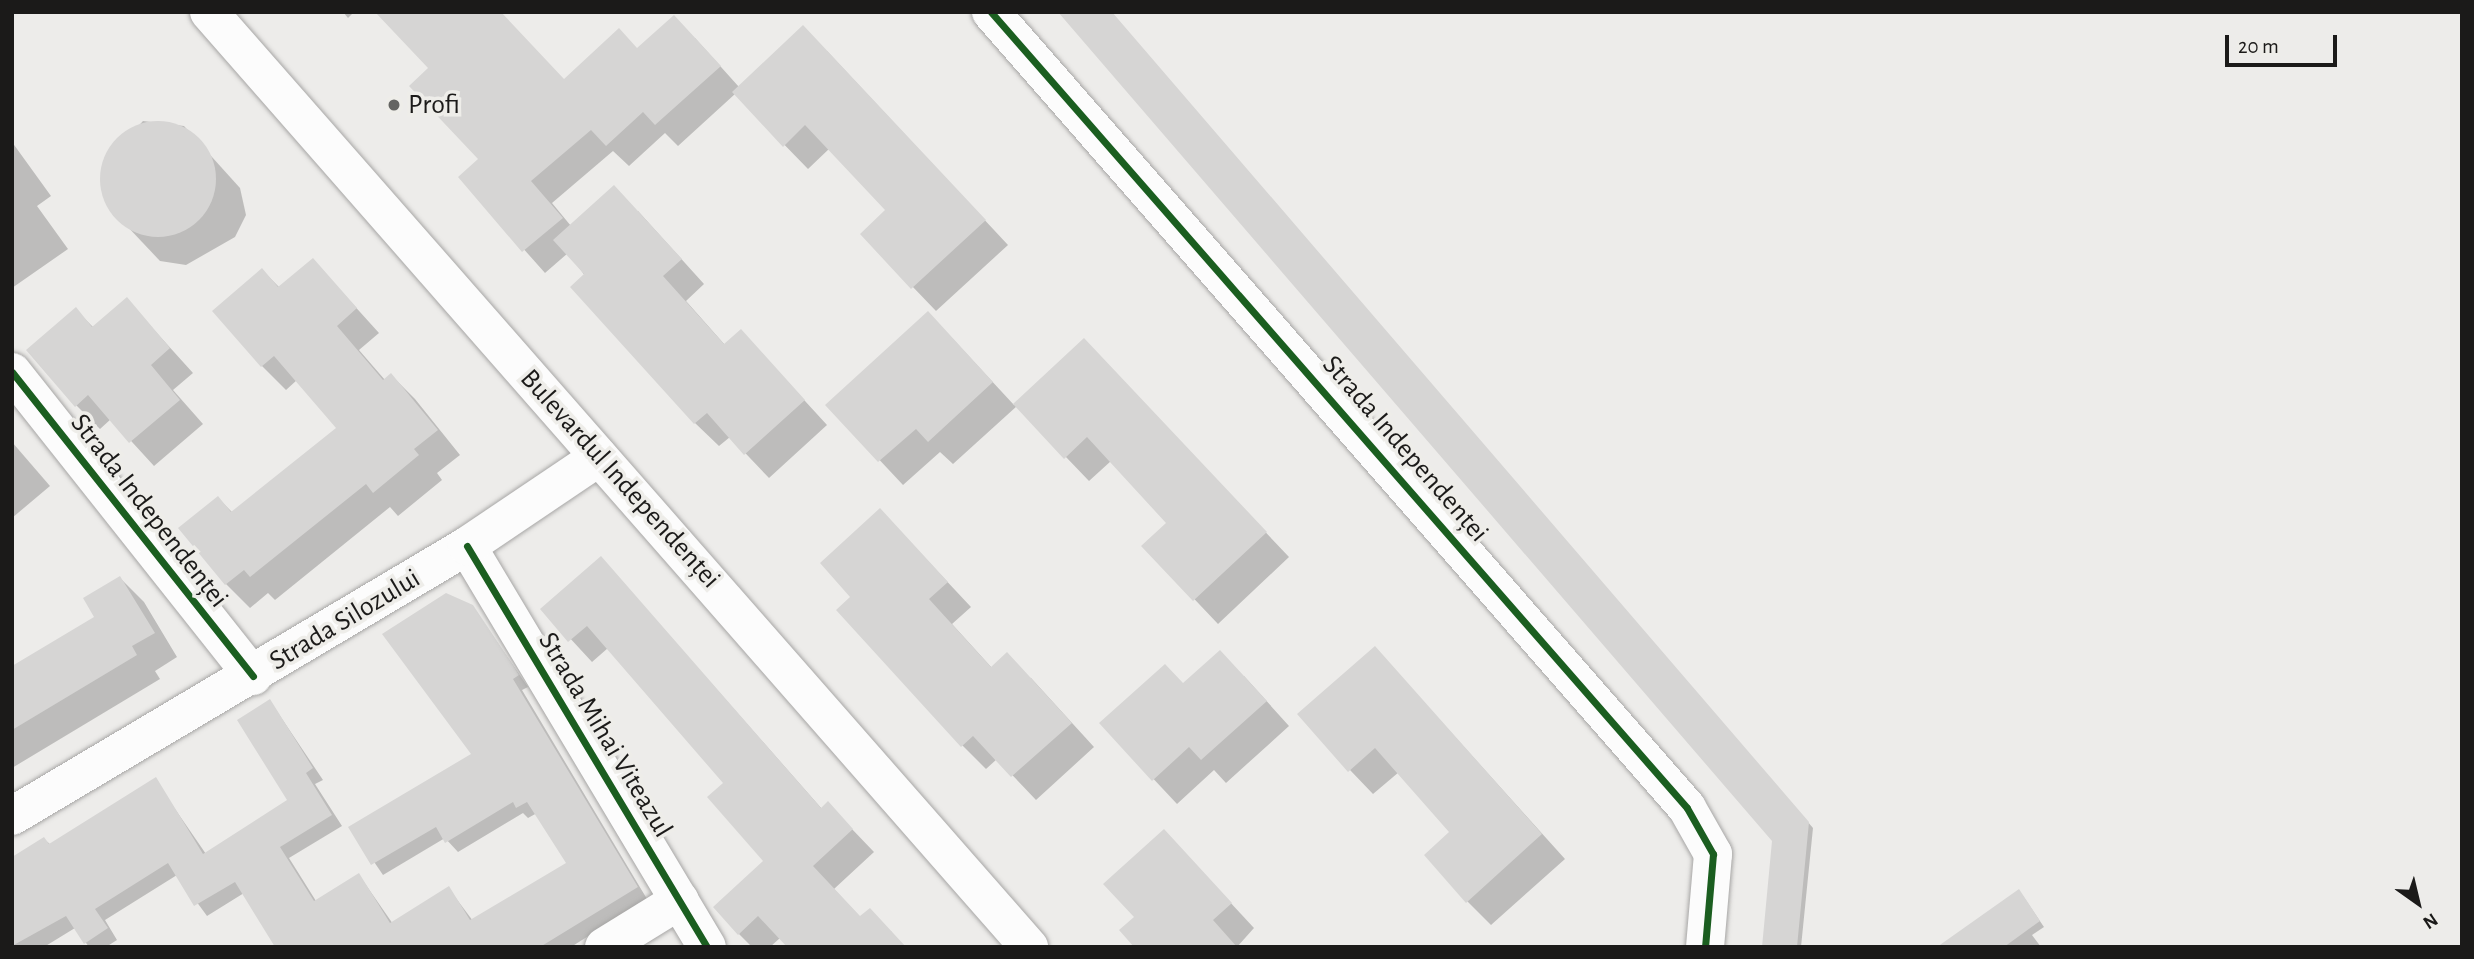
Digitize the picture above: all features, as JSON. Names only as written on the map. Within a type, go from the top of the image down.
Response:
[{"type":"street","name":"Bulevardul Independenței","points":[[209,12],[1030,947]]},
{"type":"street","name":"Strada Independenței","points":[[990,12],[1688,808],[1713,854],[1705,947]]},
{"type":"street","name":"Strada Independenței","points":[[12,372],[253,676]]},
{"type":"street","name":"Strada Silozului","points":[[12,816],[253,676],[467,546],[599,457]]},
{"type":"street","name":"Strada Mihai Viteazul","points":[[467,546],[707,947]]},
{"type":"street","points":[[604,947],[680,900]]},
{"type":"building","points":[[375,12],[501,12],[564,79],[619,28],[637,48],[674,15],[721,66],[655,125],[643,112],[606,146],[591,130],[531,181],[563,218],[522,252],[458,177],[478,159],[409,86],[428,68]]},
{"type":"building","points":[[1058,12],[1112,12],[1809,822],[1797,947],[1762,947],[1772,841]]},
{"type":"building","points":[[803,25],[986,220],[911,289],[860,234],[885,210],[805,125],[783,147],[732,92]]},
{"type":"building","points":[[158,121],[180,126],[199,138],[211,157],[216,179],[211,201],[199,220],[180,232],[158,237],[136,232],[117,220],[105,201],[100,179],[105,157],[117,138],[136,126]]},
{"type":"building","points":[[614,185],[682,259],[663,276],[724,344],[741,329],[805,400],[744,455],[707,413],[694,424],[570,287],[584,274],[553,240]]},
{"type":"building","points":[[313,258],[357,308],[337,326],[383,380],[391,373],[438,430],[414,449],[419,455],[373,493],[366,484],[250,577],[244,570],[225,585],[178,528],[218,496],[231,512],[336,428],[274,356],[261,367],[212,311],[262,268],[278,287]]},
{"type":"building","points":[[127,297],[170,348],[151,365],[180,400],[129,443],[88,395],[75,407],[26,350],[76,307],[92,327]]},
{"type":"building","points":[[928,311],[993,382],[928,442],[916,429],[878,462],[825,405]]},
{"type":"building","points":[[1084,338],[1267,532],[1193,601],[1141,546],[1166,523],[1087,437],[1064,459],[1013,404]]},
{"type":"building","points":[[880,508],[948,582],[929,599],[991,667],[1007,652],[1072,723],[1011,777],[973,736],[961,747],[836,610],[850,597],[820,563]]},
{"type":"building","points":[[601,556],[821,808],[828,801],[853,829],[813,866],[860,916],[870,908],[906,947],[787,947],[758,916],[738,935],[713,907],[763,861],[707,797],[723,783],[587,626],[568,642],[540,609]]},
{"type":"building","points":[[120,576],[155,633],[132,646],[137,655],[12,730],[12,666],[94,617],[83,598]]},
{"type":"building","points":[[446,593],[473,605],[513,665],[519,675],[513,679],[638,887],[540,947],[275,947],[235,882],[194,906],[168,863],[95,909],[108,928],[84,944],[66,916],[12,946],[12,857],[44,837],[49,844],[156,777],[203,854],[287,800],[237,720],[270,699],[313,768],[306,773],[332,815],[280,847],[314,901],[359,873],[390,923],[449,886],[470,920],[566,863],[527,802],[516,808],[513,802],[445,843],[436,827],[371,865],[348,827],[471,754],[382,634]]},
{"type":"building","points":[[1375,646],[1542,834],[1466,903],[1424,855],[1449,832],[1375,748],[1348,772],[1297,714]]},
{"type":"building","points":[[1220,650],[1267,701],[1201,760],[1189,747],[1152,781],[1099,723],[1165,664],[1183,683]]},
{"type":"building","points":[[1164,829],[1232,903],[1213,920],[1237,947],[1134,947],[1119,930],[1134,917],[1103,884]]},
{"type":"building","points":[[2019,889],[2040,921],[2004,947],[1937,947]]},
{"type":"cycle path","points":[[991,12],[1687,808],[1713,854],[1705,947]]},
{"type":"cycle path","points":[[12,372],[253,676]]},
{"type":"cycle path","points":[[467,546],[707,947]]},
{"type":"place","name":"Profi","points":[[394,105]]}]
